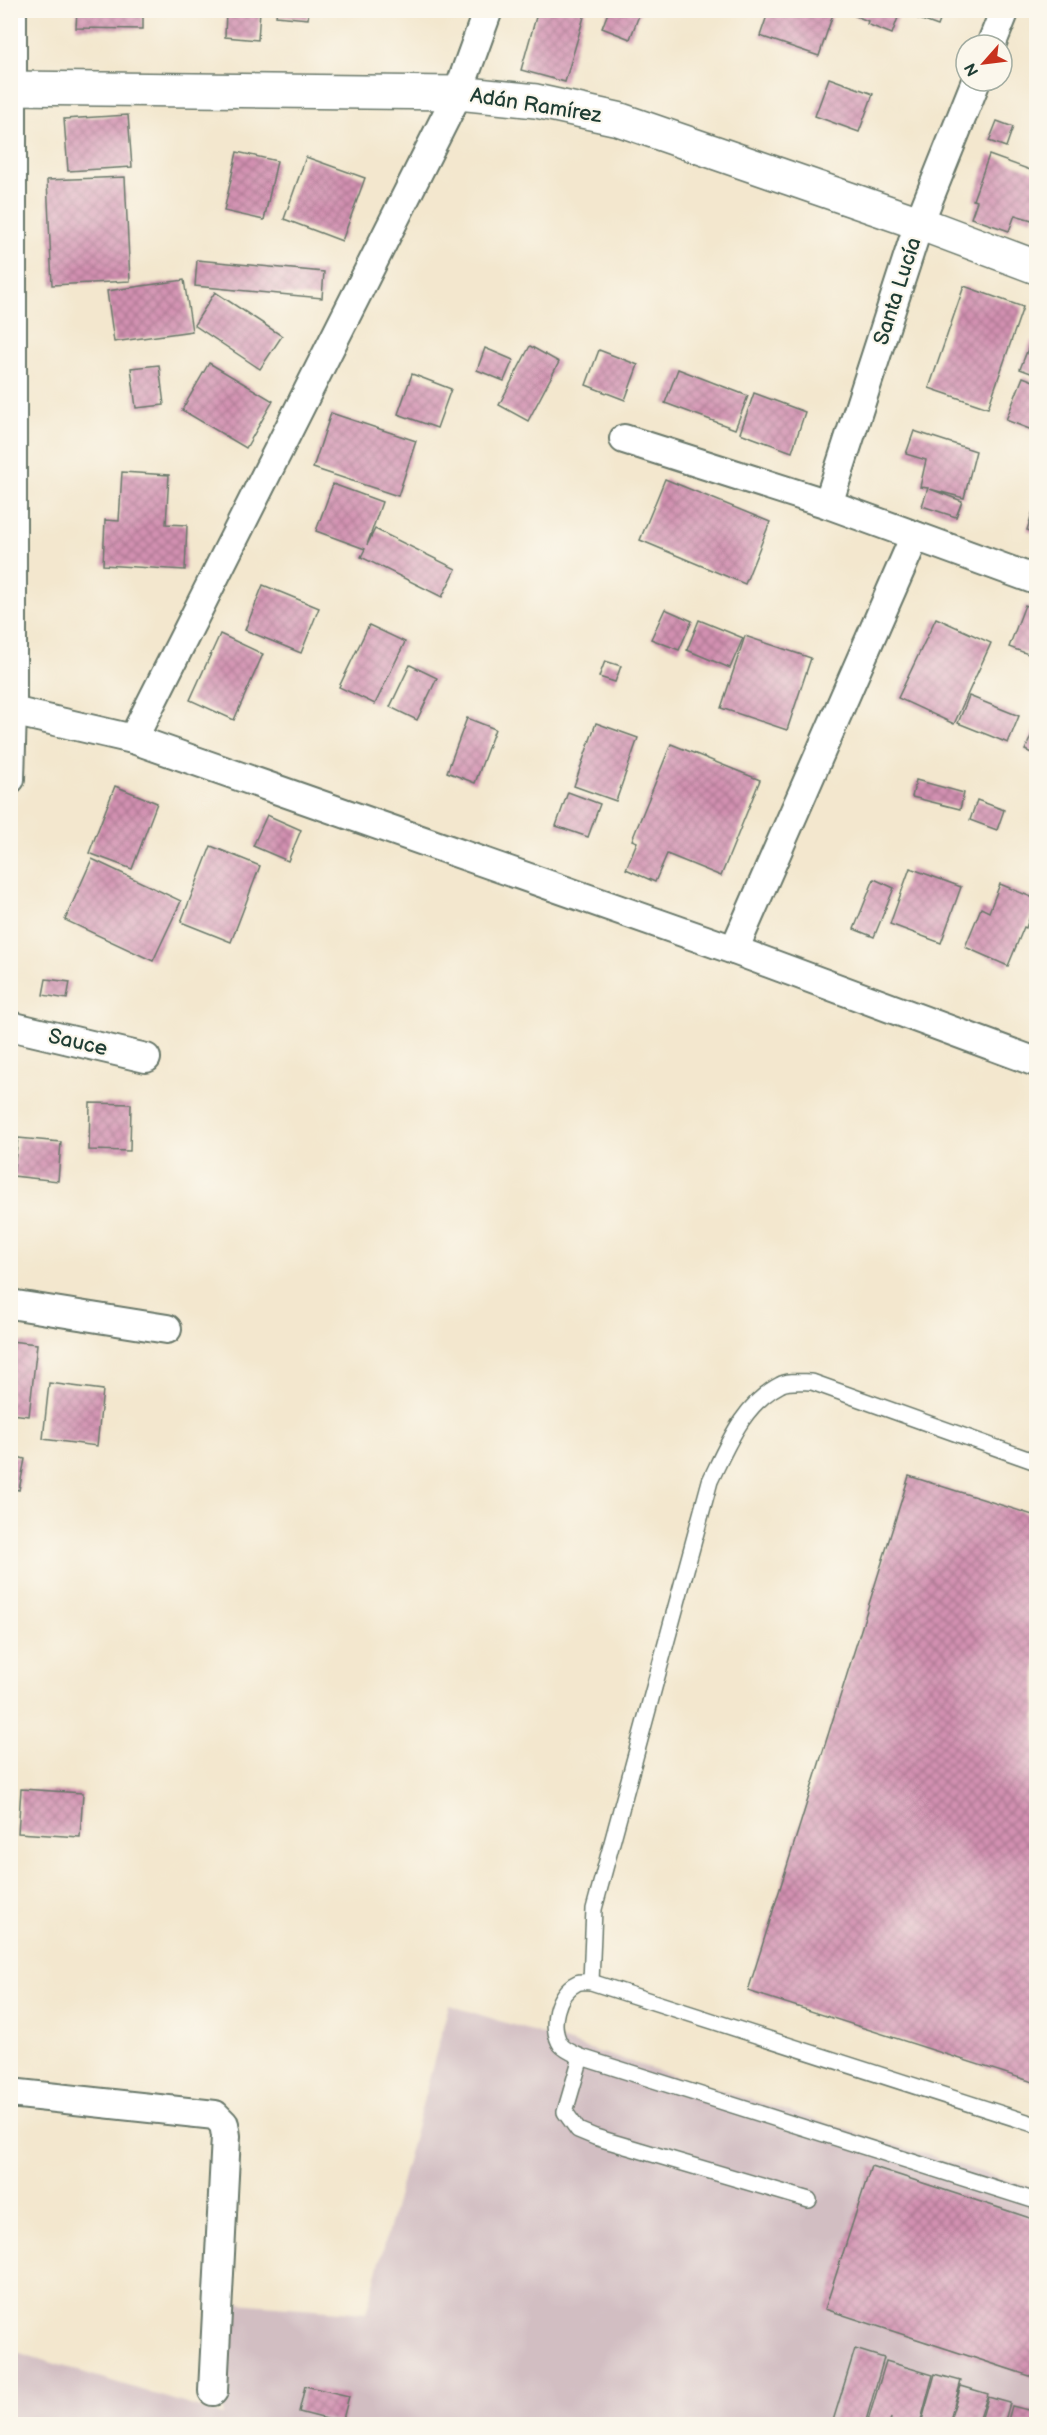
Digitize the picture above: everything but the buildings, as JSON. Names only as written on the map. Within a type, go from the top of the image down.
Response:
[{"type":"street","points":[[10,779],[12,711],[12,10]]},
{"type":"street","points":[[133,739],[458,93],[488,10]]},
{"type":"street","points":[[996,33],[1005,10]]},
{"type":"street","name":"Adán Ramírez","points":[[11,88],[458,93],[536,101],[618,119],[919,223],[1036,267]]},
{"type":"street","name":"Santa Lucía","points":[[828,504],[919,223],[971,93]]},
{"type":"street","points":[[624,439],[828,504],[1036,580]]},
{"type":"street","points":[[734,950],[915,536]]},
{"type":"street","points":[[12,711],[133,739],[734,950],[1036,1062]]},
{"type":"street","name":"Sauce","points":[[10,1026],[146,1058]]},
{"type":"street","points":[[10,1304],[167,1329]]},
{"type":"street","points":[[10,2093],[215,2115],[224,2124],[226,2136],[213,2391]]},
{"type":"lane","points":[[591,1982],[594,1909],[710,1481],[735,1429],[758,1401],[781,1383],[812,1382],[1036,1462]]},
{"type":"lane","points":[[1036,2125],[591,1982],[578,1982],[567,1990],[555,2015],[554,2029],[562,2047],[581,2057],[1036,2201]]},
{"type":"lane","points":[[581,2057],[565,2112],[578,2130],[809,2200]]},
{"type":"shaded area","points":[[449,2005],[1036,2189],[1036,2424],[11,2424],[10,2350],[223,2415],[225,2302],[366,2313]]}]
